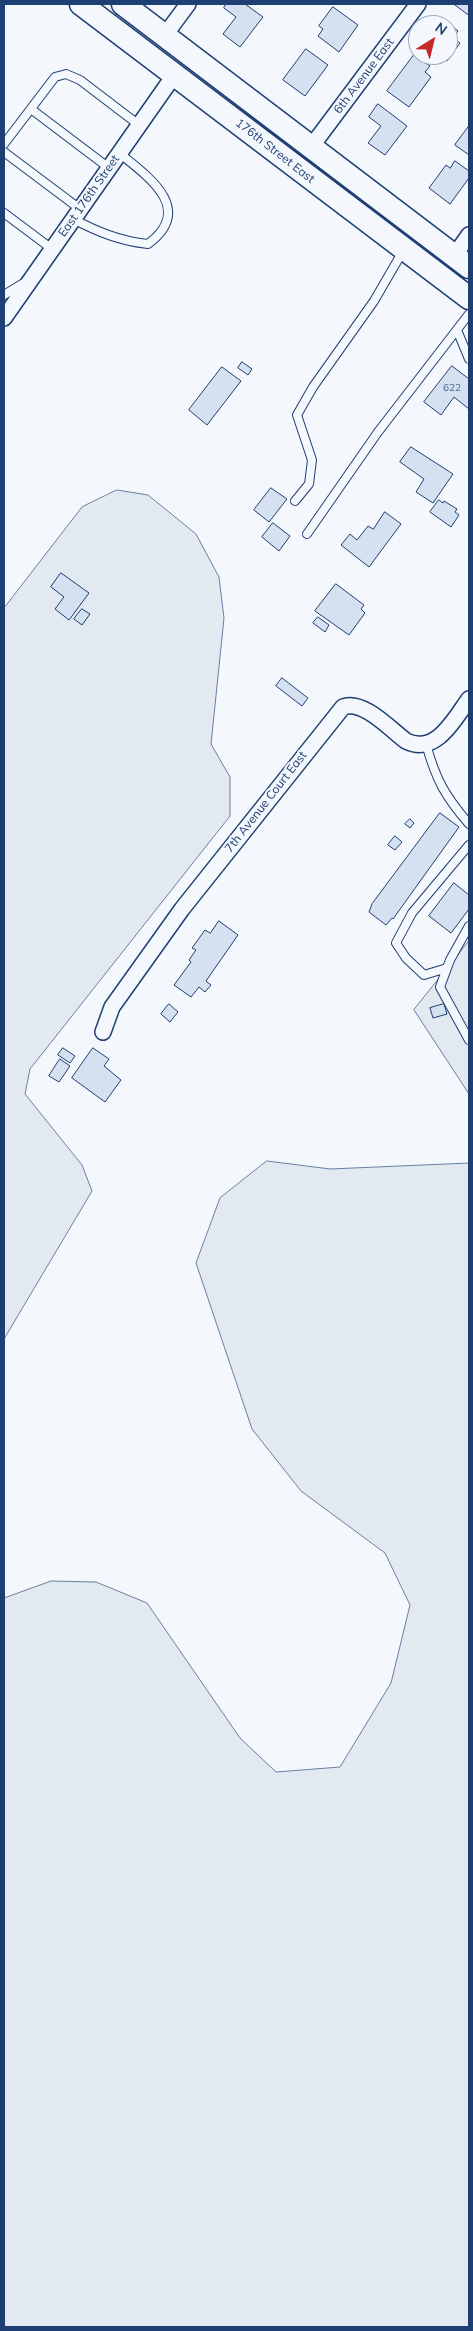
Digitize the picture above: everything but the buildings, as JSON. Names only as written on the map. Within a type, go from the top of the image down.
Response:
[{"type":"main road","name":"176th Street East","points":[[82,4],[469,298]]},
{"type":"main road","name":"176th Street East","points":[[123,4],[462,262]]},
{"type":"main road","points":[[175,74],[189,70],[291,148],[311,147]]},
{"type":"street","points":[[165,35],[188,4]]},
{"type":"street","name":"6th Avenue East","points":[[311,147],[418,4]]},
{"type":"street","name":"East 176th Street","points":[[4,318],[175,74]]},
{"type":"street","points":[[462,262],[469,235]]},
{"type":"street","points":[[426,744],[440,736],[469,699]]},
{"type":"street","name":"7th Avenue Court East","points":[[103,1032],[112,1007],[154,947],[296,764],[343,707],[348,705],[364,708],[406,741],[413,744],[426,744]]},
{"type":"lane","points":[[4,144],[55,77],[66,74],[80,80],[139,125]]},
{"type":"lane","points":[[31,109],[109,168]]},
{"type":"lane","points":[[4,152],[97,232],[126,242],[148,244],[162,233],[167,215],[166,200],[150,177],[119,153]]},
{"type":"lane","points":[[4,213],[52,249]]},
{"type":"lane","points":[[295,501],[309,484],[312,460],[297,415],[313,387],[374,301],[404,250]]},
{"type":"lane","points":[[4,295],[24,283],[37,271]]},
{"type":"lane","points":[[307,534],[378,432],[469,314]]},
{"type":"lane","points":[[457,330],[469,359]]},
{"type":"lane","points":[[426,744],[433,770],[448,800],[469,824]]},
{"type":"lane","points":[[447,968],[424,975],[406,958],[396,943],[412,912],[469,845]]},
{"type":"lane","points":[[469,926],[447,968],[440,986],[469,1040]]},
{"type":"shaded area","points":[[117,490],[148,495],[196,534],[219,577],[224,618],[211,744],[230,777],[230,816],[30,1069],[25,1094],[82,1165],[92,1191],[4,1339],[4,608],[82,507]]},
{"type":"shaded area","points":[[469,941],[469,1094],[414,1010]]},
{"type":"shaded area","points":[[267,1161],[330,1169],[469,1163],[469,2327],[4,2327],[4,1598],[51,1581],[96,1582],[147,1603],[240,1738],[276,1772],[340,1767],[391,1683],[410,1605],[385,1553],[301,1491],[252,1429],[196,1263],[220,1198]]}]
